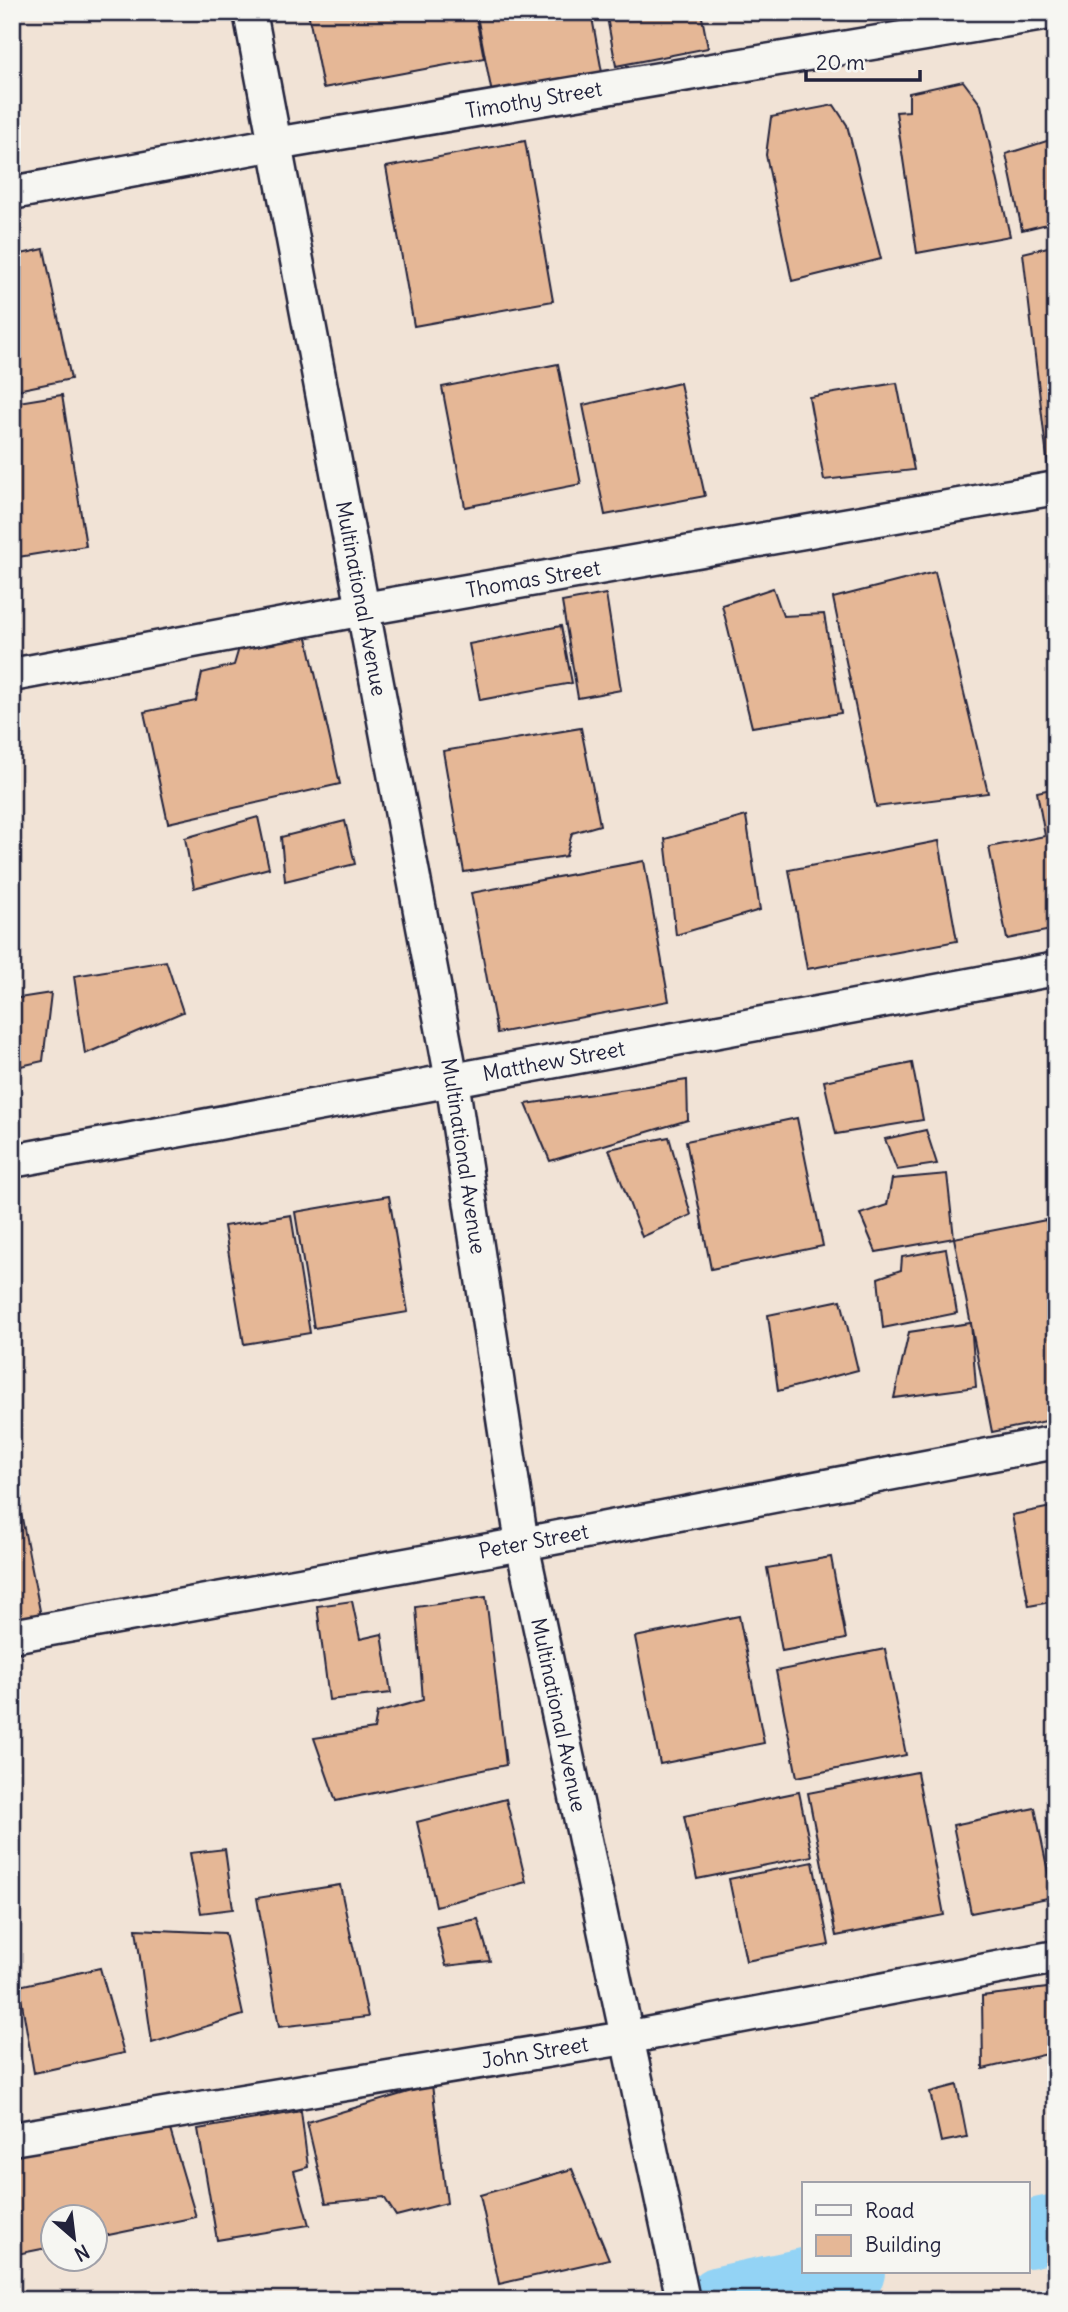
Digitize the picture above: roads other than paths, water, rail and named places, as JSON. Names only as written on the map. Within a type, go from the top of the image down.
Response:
[{"type":"street","name":"Multinational Avenue","points":[[250,12],[452,1080],[522,1544],[625,2038],[683,2300]]},
{"type":"street","name":"Timothy Street","points":[[12,193],[275,144],[1055,12]]},
{"type":"street","name":"Thomas Street","points":[[12,675],[364,609],[1056,488]]},
{"type":"street","name":"Matthew Street","points":[[12,1161],[1056,969]]},
{"type":"street","name":"Peter Street","points":[[12,1636],[522,1544],[1056,1442]]},
{"type":"street","name":"John Street","points":[[12,2139],[625,2038],[1056,1957]]},
{"type":"waterway","points":[[1030,2234],[1056,2228]]},
{"type":"waterway","points":[[720,2300],[842,2274]]}]
